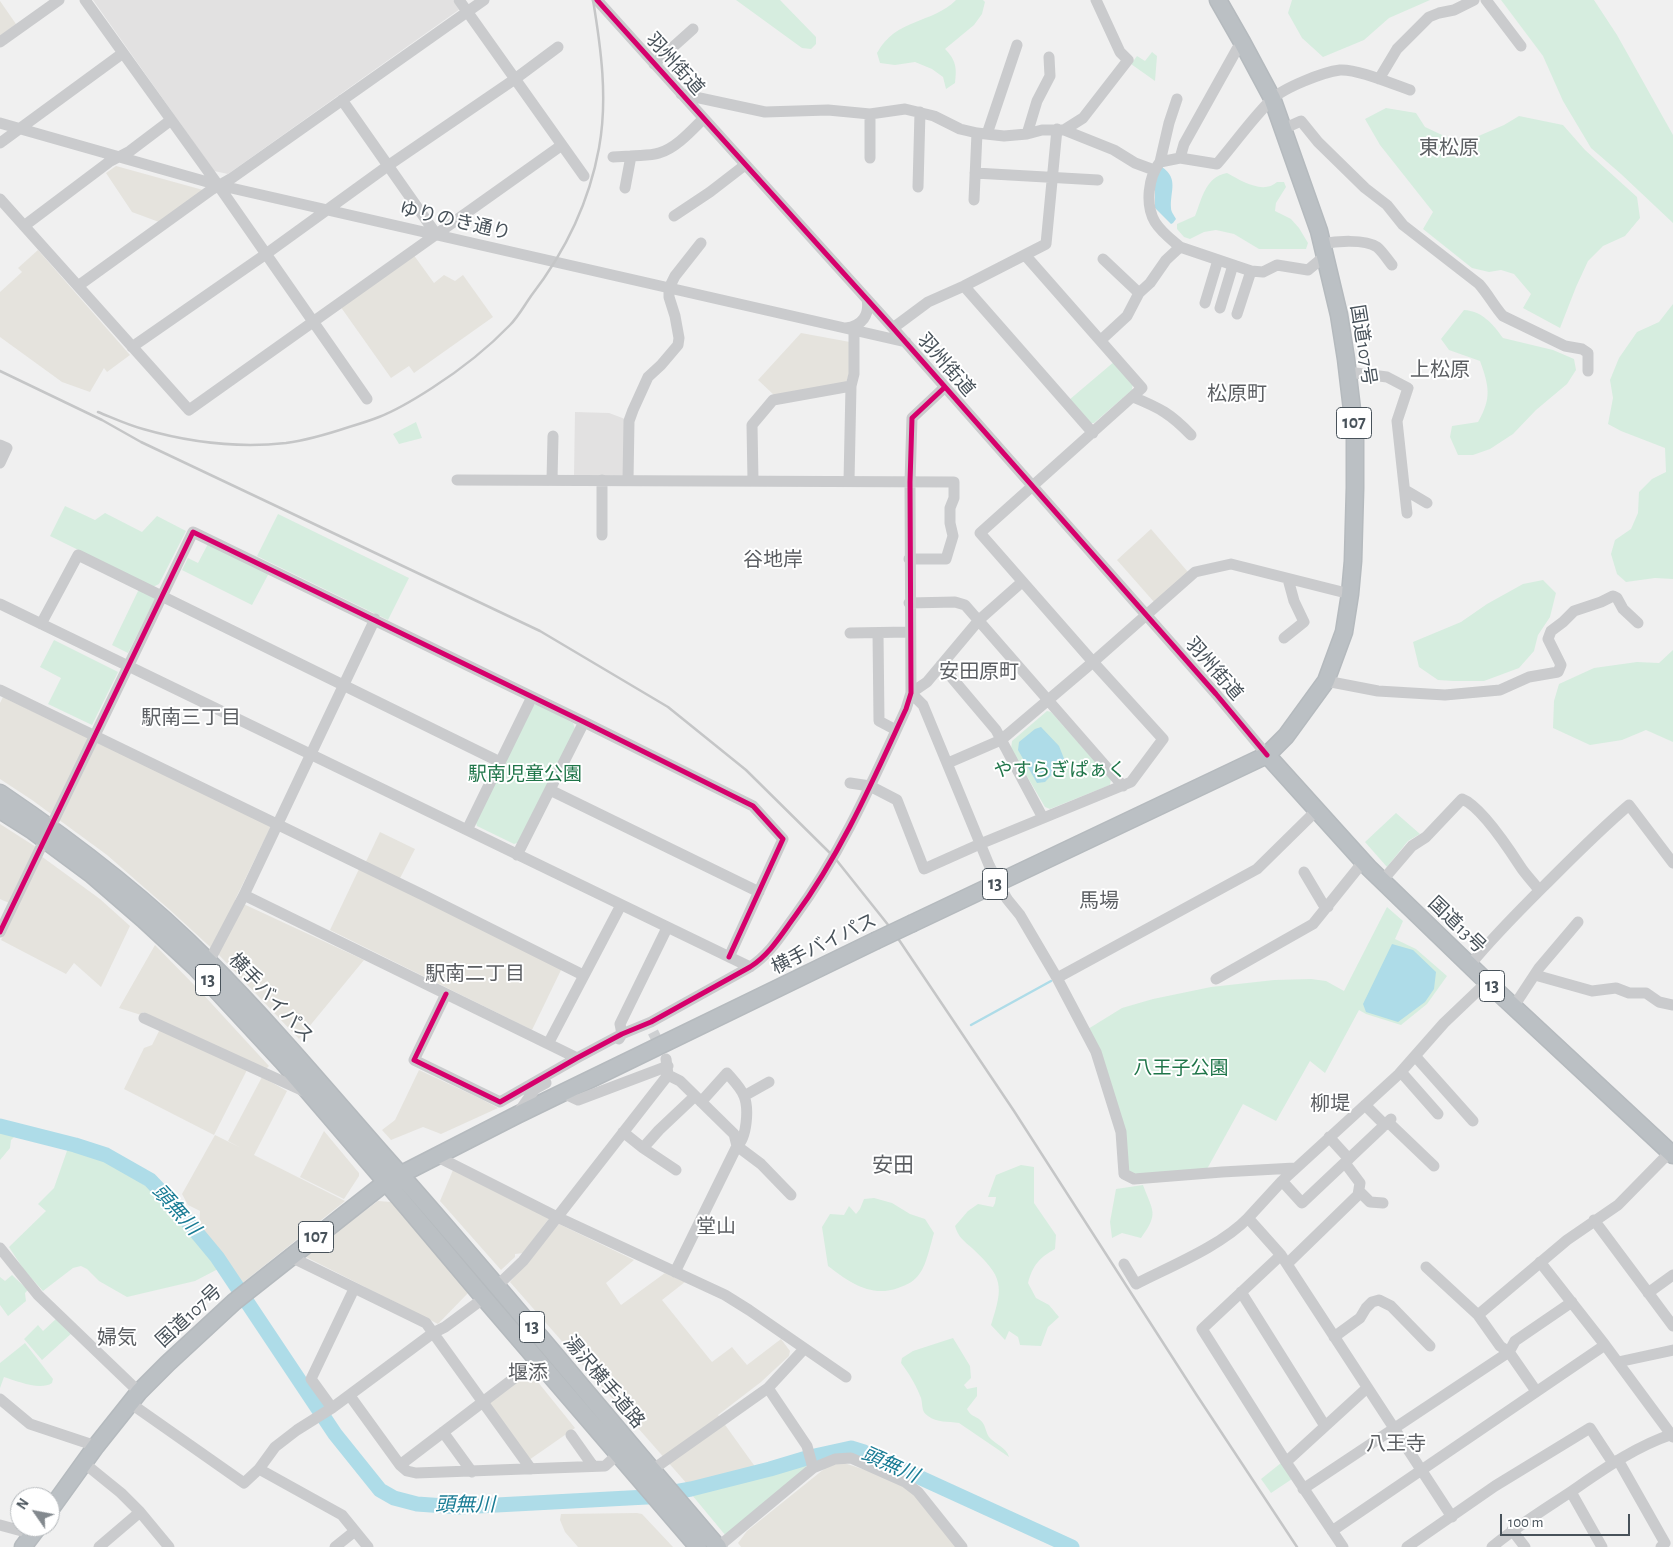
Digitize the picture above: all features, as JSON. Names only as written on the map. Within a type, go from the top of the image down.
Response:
[{"type":"highway","name":"国道107号","points":[[1218,0],[1272,98],[1324,249],[1339,315],[1355,435],[1355,488],[1350,594],[1344,632],[1326,681],[1286,736],[1267,755]]},
{"type":"highway","name":"国道13号","points":[[1267,755],[1382,881],[1487,982],[1672,1153]]},
{"type":"highway","name":"横手バイパス","points":[[0,793],[196,968],[310,1094],[386,1182],[517,1115],[912,923],[1267,755]]},
{"type":"highway","name":"横手バイパス","points":[[0,810],[47,833],[98,863],[208,960],[292,1049],[401,1175]]},
{"type":"highway","name":"湯沢横手道路","points":[[401,1175],[497,1286],[652,1478],[674,1506],[698,1547]]},
{"type":"highway","name":"国道107号","points":[[60,1496],[96,1446],[135,1398],[168,1363],[240,1297],[386,1182]]},
{"type":"highway","name":"湯沢横手道路","points":[[386,1182],[618,1454],[652,1478]]},
{"type":"highway","name":"湯沢横手道路","points":[[674,1506],[718,1547]]},
{"type":"street","points":[[0,42],[59,0]]},
{"type":"street","points":[[85,0],[314,320],[367,399]]},
{"type":"street","points":[[459,0],[584,176]]},
{"type":"street","points":[[78,286],[218,185],[232,178],[484,0]]},
{"type":"street","name":"羽州街道","points":[[597,0],[906,342],[1147,614],[1267,755]]},
{"type":"street","points":[[1060,130],[1083,118],[1128,60],[1120,52],[1106,18],[1096,0]]},
{"type":"street","points":[[1379,79],[1397,49],[1429,17],[1440,12],[1454,10],[1474,0]]},
{"type":"street","points":[[1486,0],[1521,46]]},
{"type":"street","points":[[654,64],[693,29]]},
{"type":"street","points":[[974,200],[982,134],[1017,45]]},
{"type":"street","points":[[1180,158],[1184,144],[1232,57],[1237,49],[1244,45]]},
{"type":"street","points":[[132,347],[516,79],[558,47]]},
{"type":"street","points":[[0,143],[123,53]]},
{"type":"street","points":[[1027,134],[1037,101],[1050,76],[1049,57]]},
{"type":"street","points":[[681,94],[765,112],[828,110],[870,114],[905,110],[934,116],[960,129],[982,134],[1004,136],[1027,134],[1042,130],[1060,130],[1114,150],[1135,164],[1157,166],[1180,158],[1217,164],[1272,98],[1304,80],[1341,70],[1379,79],[1410,90]]},
{"type":"street","points":[[1177,99],[1157,166],[1150,180],[1149,197],[1155,222],[1180,247],[1251,271],[1262,272],[1277,265],[1308,270],[1324,249],[1340,240],[1376,247],[1392,265]]},
{"type":"street","points":[[342,100],[436,234]]},
{"type":"street","points":[[918,187],[920,112]]},
{"type":"street","points":[[870,114],[870,158]]},
{"type":"street","points":[[614,157],[656,154],[666,151],[686,136],[703,119]]},
{"type":"street","points":[[24,226],[110,162],[171,120]]},
{"type":"street","points":[[1283,129],[1301,121],[1318,142],[1365,188],[1387,205],[1403,225],[1479,284],[1488,293],[1503,316],[1565,346],[1582,349],[1588,353],[1588,371]]},
{"type":"street","name":"ゆりのき通り","points":[[0,123],[218,185],[906,342]]},
{"type":"street","points":[[893,328],[928,302],[964,286],[1046,244],[1052,178],[1060,130]]},
{"type":"street","points":[[0,199],[189,410],[562,145]]},
{"type":"street","points":[[625,188],[631,156]]},
{"type":"street","points":[[674,216],[710,192],[745,165]]},
{"type":"street","points":[[976,173],[1098,180]]},
{"type":"street","points":[[628,480],[629,421],[632,410],[648,377],[678,345],[678,331],[673,304],[669,297],[669,288],[675,276],[701,243]]},
{"type":"street","points":[[1101,340],[1127,316],[1139,293],[1150,282],[1166,260],[1180,247]]},
{"type":"street","points":[[850,783],[870,786],[897,800],[924,869],[1131,782],[1163,739],[1022,582],[980,532],[1142,388],[1025,255]]},
{"type":"street","points":[[1104,259],[1139,293]]},
{"type":"street","points":[[1204,303],[1218,260]]},
{"type":"street","points":[[1220,308],[1233,266]]},
{"type":"street","points":[[1237,314],[1251,271]]},
{"type":"street","points":[[964,286],[1093,433]]},
{"type":"street","points":[[849,481],[851,386],[854,374],[849,329],[858,325],[868,311],[867,299]]},
{"type":"street","points":[[1348,372],[1387,377],[1408,388],[1397,422],[1407,514]]},
{"type":"street","points":[[753,480],[752,425],[773,400],[851,386]]},
{"type":"street","points":[[446,994],[414,1060],[500,1102],[622,1034],[652,1027],[761,960],[771,950],[811,894],[844,840],[906,709],[910,693],[910,482],[912,418],[945,387]]},
{"type":"street","points":[[1133,397],[1160,408],[1191,435]]},
{"type":"street","points":[[552,480],[553,436]]},
{"type":"street","points":[[0,445],[7,448],[0,463]]},
{"type":"street","points":[[458,480],[954,482],[954,498],[950,508],[950,523],[954,536],[946,559],[910,559]]},
{"type":"street","points":[[602,480],[602,535]]},
{"type":"street","points":[[1405,490],[1426,503]]},
{"type":"street","points":[[0,932],[193,532],[375,619],[753,806],[783,839],[728,957]]},
{"type":"street","points":[[41,624],[78,555],[500,762]]},
{"type":"street","points":[[948,763],[1001,740],[1195,572],[1231,564],[1350,594]]},
{"type":"street","points":[[1284,638],[1304,622],[1294,601],[1288,579]]},
{"type":"street","points":[[910,693],[927,682],[979,620],[1022,582]]},
{"type":"street","points":[[1326,681],[1378,691],[1445,695],[1500,690],[1530,677],[1558,672],[1561,665],[1548,639],[1551,631],[1574,611],[1614,596],[1623,609],[1638,623]]},
{"type":"street","points":[[910,603],[955,602],[965,605],[1123,786]]},
{"type":"street","points":[[0,604],[750,967]]},
{"type":"street","points":[[208,960],[244,895],[375,619]]},
{"type":"street","points":[[850,633],[909,632]]},
{"type":"street","points":[[878,633],[879,721],[896,730]]},
{"type":"street","points":[[942,665],[996,730],[1043,818]]},
{"type":"street","points":[[0,690],[583,975]]},
{"type":"street","points":[[910,693],[923,705],[989,865]]},
{"type":"street","points":[[467,830],[532,697]]},
{"type":"street","points":[[517,855],[584,722]]},
{"type":"street","points":[[550,790],[759,892]]},
{"type":"street","points":[[1382,881],[1412,846],[1426,837],[1462,799],[1468,801],[1492,826],[1520,866],[1540,890]]},
{"type":"street","points":[[1470,965],[1488,942],[1606,825],[1629,805],[1673,862]]},
{"type":"street","points":[[1057,978],[1257,869],[1317,810]]},
{"type":"street","points":[[1216,979],[1313,924],[1364,862]]},
{"type":"street","points":[[1304,872],[1323,904],[1328,907]]},
{"type":"street","points":[[244,895],[577,1058]]},
{"type":"street","points":[[1007,899],[1020,915],[1057,978],[1096,1052],[1121,1132],[1124,1174],[1134,1179],[1295,1168]]},
{"type":"street","points":[[548,1044],[620,905]]},
{"type":"street","points":[[1514,1006],[1539,968],[1578,922]]},
{"type":"street","points":[[517,1115],[535,1089],[614,1046],[622,1034],[620,1024],[667,928]]},
{"type":"street","points":[[1535,975],[1592,991],[1616,988],[1629,993],[1646,993],[1659,1002],[1673,1005]]},
{"type":"street","points":[[1124,1264],[1136,1284],[1206,1247],[1240,1226],[1295,1168],[1401,1072],[1444,1023],[1487,982]]},
{"type":"street","points":[[144,1018],[310,1094]]},
{"type":"street","points":[[1415,1056],[1473,1121]]},
{"type":"street","points":[[564,1093],[578,1100],[668,1067]]},
{"type":"street","points":[[668,1067],[734,1134],[737,1146],[761,1164],[791,1195]]},
{"type":"street","points":[[497,1286],[524,1261],[623,1132],[668,1067]]},
{"type":"street","points":[[1401,1072],[1438,1114]]},
{"type":"street","points":[[643,1148],[659,1130],[727,1074],[744,1096],[748,1115],[742,1142],[737,1146],[675,1272]]},
{"type":"street","points":[[744,1096],[769,1082]]},
{"type":"street","points":[[1365,1105],[1388,1122],[1434,1166]]},
{"type":"street","points":[[1282,1181],[1302,1203],[1388,1122]]},
{"type":"street","points":[[623,1132],[676,1170]]},
{"type":"street","points":[[1329,1137],[1347,1161],[1360,1183],[1358,1196],[1284,1259],[1241,1292],[1202,1328],[1303,1489],[1343,1547]]},
{"type":"street","points":[[1478,1315],[1567,1240],[1618,1204],[1672,1153]]},
{"type":"street","points":[[436,1156],[557,1217],[725,1295],[846,1377]]},
{"type":"street","points":[[1359,1191],[1370,1202],[1384,1203]]},
{"type":"street","points":[[1248,1218],[1284,1259],[1452,1517]]},
{"type":"street","points":[[1594,1220],[1673,1326]]},
{"type":"street","points":[[0,1248],[38,1295],[135,1398],[244,1483],[259,1469],[275,1448],[297,1430],[350,1396],[433,1333],[445,1327],[484,1298]]},
{"type":"street","points":[[291,1257],[426,1323],[531,1470]]},
{"type":"street","points":[[0,1261],[12,1265]]},
{"type":"street","points":[[1492,1547],[1512,1530],[1616,1461],[1650,1443],[1672,1435],[1540,1262]]},
{"type":"street","points":[[1426,1267],[1478,1315],[1500,1346],[1509,1352],[1536,1390]]},
{"type":"street","points":[[1648,1292],[1673,1275]]},
{"type":"street","points":[[326,1412],[311,1379],[354,1289]]},
{"type":"street","points":[[1241,1292],[1325,1426]]},
{"type":"street","points":[[1334,1337],[1360,1318],[1372,1302],[1379,1300],[1391,1306],[1430,1346]]},
{"type":"street","points":[[1303,1489],[1509,1352],[1515,1340],[1572,1302]]},
{"type":"street","points":[[1332,1531],[1536,1390],[1605,1345]]},
{"type":"street","points":[[652,1478],[768,1388],[804,1349]]},
{"type":"street","points":[[1618,1362],[1673,1350]]},
{"type":"street","points":[[400,1465],[538,1360]]},
{"type":"street","points":[[768,1388],[807,1446],[812,1465]]},
{"type":"street","points":[[1286,1462],[1367,1388]]},
{"type":"street","points":[[350,1396],[400,1465],[407,1471],[416,1473],[605,1466],[618,1454]]},
{"type":"street","points":[[0,1399],[30,1424],[96,1446]]},
{"type":"street","points":[[1413,1546],[1494,1486],[1590,1428],[1616,1461],[1665,1543],[1661,1547]]},
{"type":"street","points":[[443,1432],[472,1472]]},
{"type":"street","points":[[571,1435],[593,1466]]},
{"type":"street","points":[[718,1547],[812,1465],[835,1459],[851,1458],[905,1482],[918,1492],[962,1547]]},
{"type":"street","points":[[84,1463],[121,1493],[140,1512],[169,1547]]},
{"type":"street","points":[[259,1469],[342,1515],[368,1547]]},
{"type":"street","points":[[1571,1492],[1602,1547]]},
{"type":"street","points":[[99,1547],[140,1512]]},
{"type":"street","points":[[1512,1530],[1525,1547]]},
{"type":"street","points":[[336,1547],[354,1531]]},
{"type":"shaded area","points":[[93,0],[453,0],[460,9],[228,174],[214,171]]},
{"type":"shaded area","points":[[0,1],[16,24],[0,36]]},
{"type":"shaded area","points":[[116,166],[203,190],[159,222],[132,212],[106,173]]},
{"type":"shaded area","points":[[38,250],[130,355],[107,372],[104,368],[90,392],[62,382],[0,337],[0,292],[22,272],[18,268]]},
{"type":"shaded area","points":[[413,254],[434,283],[444,275],[455,281],[463,275],[493,317],[414,373],[409,366],[391,378],[340,306]]},
{"type":"shaded area","points":[[801,333],[850,342],[851,368],[846,383],[774,395],[758,380]]},
{"type":"shaded area","points":[[575,412],[609,413],[625,419],[624,475],[574,475]]},
{"type":"shaded area","points":[[1151,529],[1188,572],[1154,602],[1117,560]]},
{"type":"shaded area","points":[[3,697],[271,826],[235,900],[364,960],[299,1039],[219,955],[107,855],[0,779],[0,703]]},
{"type":"shaded area","points":[[0,824],[36,847],[9,903],[0,899]]},
{"type":"shaded area","points":[[380,832],[415,849],[396,886],[562,968],[532,1030],[330,930],[359,869],[362,870]]},
{"type":"shaded area","points":[[41,856],[100,899],[130,926],[101,987],[74,963],[66,974],[1,940]]},
{"type":"shaded area","points":[[155,945],[269,1066],[265,1070],[143,1012],[141,1015],[119,1008]]},
{"type":"shaded area","points":[[160,1029],[247,1070],[214,1135],[124,1089],[144,1048],[152,1045]]},
{"type":"shaded area","points":[[419,1070],[498,1108],[441,1134],[423,1127],[391,1140],[382,1130],[395,1120]]},
{"type":"shaded area","points":[[262,1077],[287,1091],[254,1155],[345,1201],[240,1285],[199,1232],[200,1211],[188,1205],[182,1194],[215,1135],[241,1148],[228,1141]]},
{"type":"shaded area","points":[[324,1131],[359,1173],[344,1199],[300,1177]]},
{"type":"shaded area","points":[[453,1170],[550,1217],[523,1253],[515,1254],[515,1257],[501,1270],[440,1201]]},
{"type":"shaded area","points":[[378,1201],[391,1202],[468,1293],[438,1324],[304,1256]]},
{"type":"shaded area","points":[[559,1224],[634,1260],[606,1283],[621,1305],[665,1273],[685,1282],[662,1300],[712,1362],[732,1347],[747,1365],[781,1339],[790,1351],[789,1356],[761,1382],[718,1415],[756,1468],[688,1485],[510,1282]]},
{"type":"shaded area","points":[[529,1371],[575,1428],[529,1460],[488,1402]]},
{"type":"shaded area","points":[[844,1463],[875,1473],[910,1488],[958,1547],[741,1547],[738,1543],[747,1531],[829,1465]]},
{"type":"shaded area","points":[[561,1514],[642,1514],[673,1547],[578,1547],[565,1532],[560,1520]]},
{"type":"green space","points":[[736,0],[780,0],[816,37],[816,44],[811,49],[802,48]]},
{"type":"green space","points":[[956,0],[983,0],[985,2],[982,14],[974,25],[945,49],[955,64],[955,83],[946,89],[943,77],[932,69],[915,62],[895,65],[880,63],[877,53],[894,33],[946,8]]},
{"type":"green space","points":[[1292,0],[1430,0],[1389,18],[1364,40],[1323,57],[1302,38],[1288,13]]},
{"type":"green space","points":[[1501,0],[1594,0],[1617,35],[1673,135],[1673,223],[1591,148],[1563,101],[1543,56]]},
{"type":"green space","points":[[1152,52],[1157,56],[1155,81],[1131,64],[1137,56],[1145,61]]},
{"type":"green space","points":[[1386,108],[1416,113],[1425,127],[1455,141],[1474,138],[1519,116],[1563,125],[1585,150],[1637,197],[1640,218],[1625,236],[1603,246],[1588,261],[1560,328],[1523,308],[1531,294],[1514,274],[1501,270],[1489,272],[1472,268],[1423,229],[1433,212],[1380,145],[1365,119]]},
{"type":"green space","points":[[1227,173],[1258,187],[1284,182],[1286,187],[1276,203],[1275,211],[1291,219],[1299,228],[1308,243],[1306,249],[1259,249],[1234,234],[1216,230],[1204,232],[1190,239],[1184,237],[1177,229],[1177,224],[1195,216],[1202,196],[1209,184],[1220,175]]},
{"type":"green space","points":[[1673,304],[1673,579],[1655,578],[1626,582],[1617,574],[1611,554],[1615,540],[1631,529],[1638,513],[1639,492],[1652,479],[1666,472],[1665,448],[1608,424],[1613,398],[1610,380],[1619,358],[1637,332],[1659,322]]},
{"type":"green space","points":[[1464,310],[1482,316],[1491,323],[1503,338],[1553,350],[1574,359],[1576,370],[1567,384],[1536,410],[1513,434],[1490,449],[1473,455],[1458,455],[1450,437],[1452,426],[1478,422],[1487,399],[1487,385],[1480,361],[1449,350],[1441,339]]},
{"type":"green space","points":[[1115,361],[1133,383],[1132,390],[1094,423],[1088,423],[1069,400]]},
{"type":"green space","points":[[416,422],[422,438],[399,444],[393,434]]},
{"type":"green space","points":[[65,506],[95,520],[105,513],[142,532],[157,516],[186,531],[159,584],[153,587],[50,536]]},
{"type":"green space","points":[[278,514],[409,578],[388,620],[257,556]]},
{"type":"green space","points":[[209,542],[269,573],[252,605],[182,570],[188,558],[198,563]]},
{"type":"green space","points":[[1543,580],[1556,593],[1550,617],[1538,635],[1534,651],[1519,668],[1484,681],[1453,681],[1438,680],[1419,667],[1413,642],[1461,622],[1487,604],[1523,584]]},
{"type":"green space","points":[[139,589],[156,597],[128,653],[112,645]]},
{"type":"green space","points":[[54,640],[118,672],[92,725],[48,704],[61,678],[40,667]]},
{"type":"green space","points":[[1673,650],[1673,742],[1646,730],[1622,740],[1590,745],[1553,728],[1554,701],[1559,684],[1594,668],[1637,662],[1659,663]]},
{"type":"green space","name":"駅南児童公園","points":[[536,704],[573,723],[575,729],[520,842],[514,844],[477,826],[475,820],[530,707]]},
{"type":"green space","name":"やすらぎぱぁく","points":[[1047,711],[1051,712],[1111,779],[1110,785],[1050,809],[1045,807],[1011,749],[1012,741]]},
{"type":"green space","points":[[1396,813],[1420,834],[1408,841],[1387,867],[1365,842]]},
{"type":"green space","name":"八王子公園","points":[[1387,907],[1403,921],[1395,939],[1416,949],[1447,976],[1427,1004],[1401,1025],[1359,1010],[1325,1073],[1310,1061],[1276,1121],[1243,1104],[1207,1169],[1147,1175],[1129,1173],[1088,1029],[1122,1008],[1153,999],[1211,987],[1274,980],[1311,979],[1326,981],[1344,991]]},
{"type":"green space","points":[[0,1131],[17,1134],[11,1140],[10,1148],[0,1160]]},
{"type":"green space","points":[[68,1148],[99,1156],[160,1195],[178,1214],[215,1262],[218,1269],[195,1281],[127,1297],[99,1281],[87,1269],[81,1266],[73,1268],[43,1291],[24,1270],[9,1247],[46,1211],[38,1204],[54,1188]]},
{"type":"green space","points":[[1021,1165],[1034,1167],[1034,1203],[1056,1235],[1055,1249],[1037,1263],[1028,1283],[1036,1298],[1049,1305],[1059,1317],[1048,1327],[1041,1346],[1020,1345],[1018,1337],[1009,1331],[1005,1340],[991,1325],[998,1300],[998,1282],[990,1267],[962,1238],[955,1226],[968,1211],[978,1204],[993,1207],[996,1197],[988,1197],[996,1175]]},
{"type":"green space","points":[[1143,1185],[1153,1212],[1147,1230],[1141,1238],[1122,1233],[1112,1238],[1110,1222],[1116,1189]]},
{"type":"green space","points":[[874,1198],[892,1203],[910,1214],[925,1219],[934,1233],[924,1265],[918,1276],[908,1284],[888,1291],[870,1290],[861,1287],[844,1278],[828,1266],[822,1227],[830,1214],[844,1215],[849,1206],[856,1214],[864,1199]]},
{"type":"green space","points":[[12,1275],[28,1290],[25,1293],[26,1301],[8,1316],[0,1305],[0,1277],[5,1281]]},
{"type":"green space","points":[[57,1318],[73,1332],[42,1360],[24,1339],[38,1325],[43,1331]]},
{"type":"green space","points":[[953,1338],[970,1366],[971,1378],[964,1385],[967,1389],[977,1387],[977,1396],[967,1409],[981,1421],[989,1437],[1003,1448],[1009,1457],[959,1423],[935,1420],[923,1410],[917,1389],[901,1363],[902,1358],[913,1351]]},
{"type":"green space","points":[[25,1343],[53,1379],[52,1383],[35,1386],[4,1377],[0,1388],[0,1363]]},
{"type":"green space","points":[[1281,1463],[1292,1479],[1271,1493],[1261,1479]]},
{"type":"green space","points":[[805,1464],[807,1468],[726,1536],[692,1495]]},
{"type":"water","points":[[1162,167],[1170,176],[1173,186],[1171,209],[1176,219],[1171,224],[1155,208],[1155,176]]},
{"type":"water","points":[[1041,727],[1059,746],[1065,761],[1045,782],[1037,783],[1018,750],[1019,742],[1035,729]]},
{"type":"water","points":[[1392,944],[1413,950],[1436,972],[1434,989],[1425,1002],[1398,1022],[1366,1012],[1363,1004]]},
{"type":"waterway","points":[[971,1025],[1051,981]]},
{"type":"waterway","name":"頭無川","points":[[0,1126],[106,1155],[150,1180],[173,1204],[217,1257],[335,1434],[380,1490],[394,1498],[417,1504],[459,1507],[647,1497],[691,1489],[851,1448],[864,1452],[1072,1547]]},
{"type":"tunnel","points":[[989,865],[1007,899]]},
{"type":"tunnel","points":[[653,1032],[662,1050]]},
{"type":"railway","points":[[98,412],[160,434],[214,443],[250,445],[286,443],[333,432],[372,420],[413,400],[463,367],[501,334],[516,318],[555,262],[574,226],[589,188],[599,148],[603,111],[601,55],[593,0]]},
{"type":"railway","points":[[0,371],[102,420],[141,442],[540,631],[668,707],[746,770],[834,857],[893,931],[1014,1111],[1297,1547]]},
{"type":"cycle path","points":[[597,0],[893,328],[1216,694],[1267,755]]},
{"type":"cycle path","points":[[446,994],[414,1060],[500,1102],[577,1058],[622,1034],[651,1022],[750,967],[775,944],[828,867],[856,815],[906,709],[911,693],[910,482],[912,418],[945,387]]},
{"type":"cycle path","points":[[0,932],[193,532],[753,806],[783,839],[729,957]]},
{"type":"district","name":"東松原","points":[[1449,148]]},
{"type":"district","name":"上松原","points":[[1440,370]]},
{"type":"district","name":"松原町","points":[[1237,394]]},
{"type":"district","name":"谷地岸","points":[[773,560]]},
{"type":"district","name":"安田原町","points":[[979,672]]},
{"type":"district","name":"駅南三丁目","points":[[191,718]]},
{"type":"district","name":"馬場","points":[[1099,901]]},
{"type":"district","name":"駅南二丁目","points":[[475,974]]},
{"type":"district","name":"柳堤","points":[[1330,1104]]},
{"type":"district","name":"安田","points":[[893,1166]]},
{"type":"district","name":"堂山","points":[[716,1227]]},
{"type":"district","name":"婦気","points":[[117,1338]]},
{"type":"district","name":"堰添","points":[[528,1373]]},
{"type":"district","name":"八王寺","points":[[1396,1444]]}]
